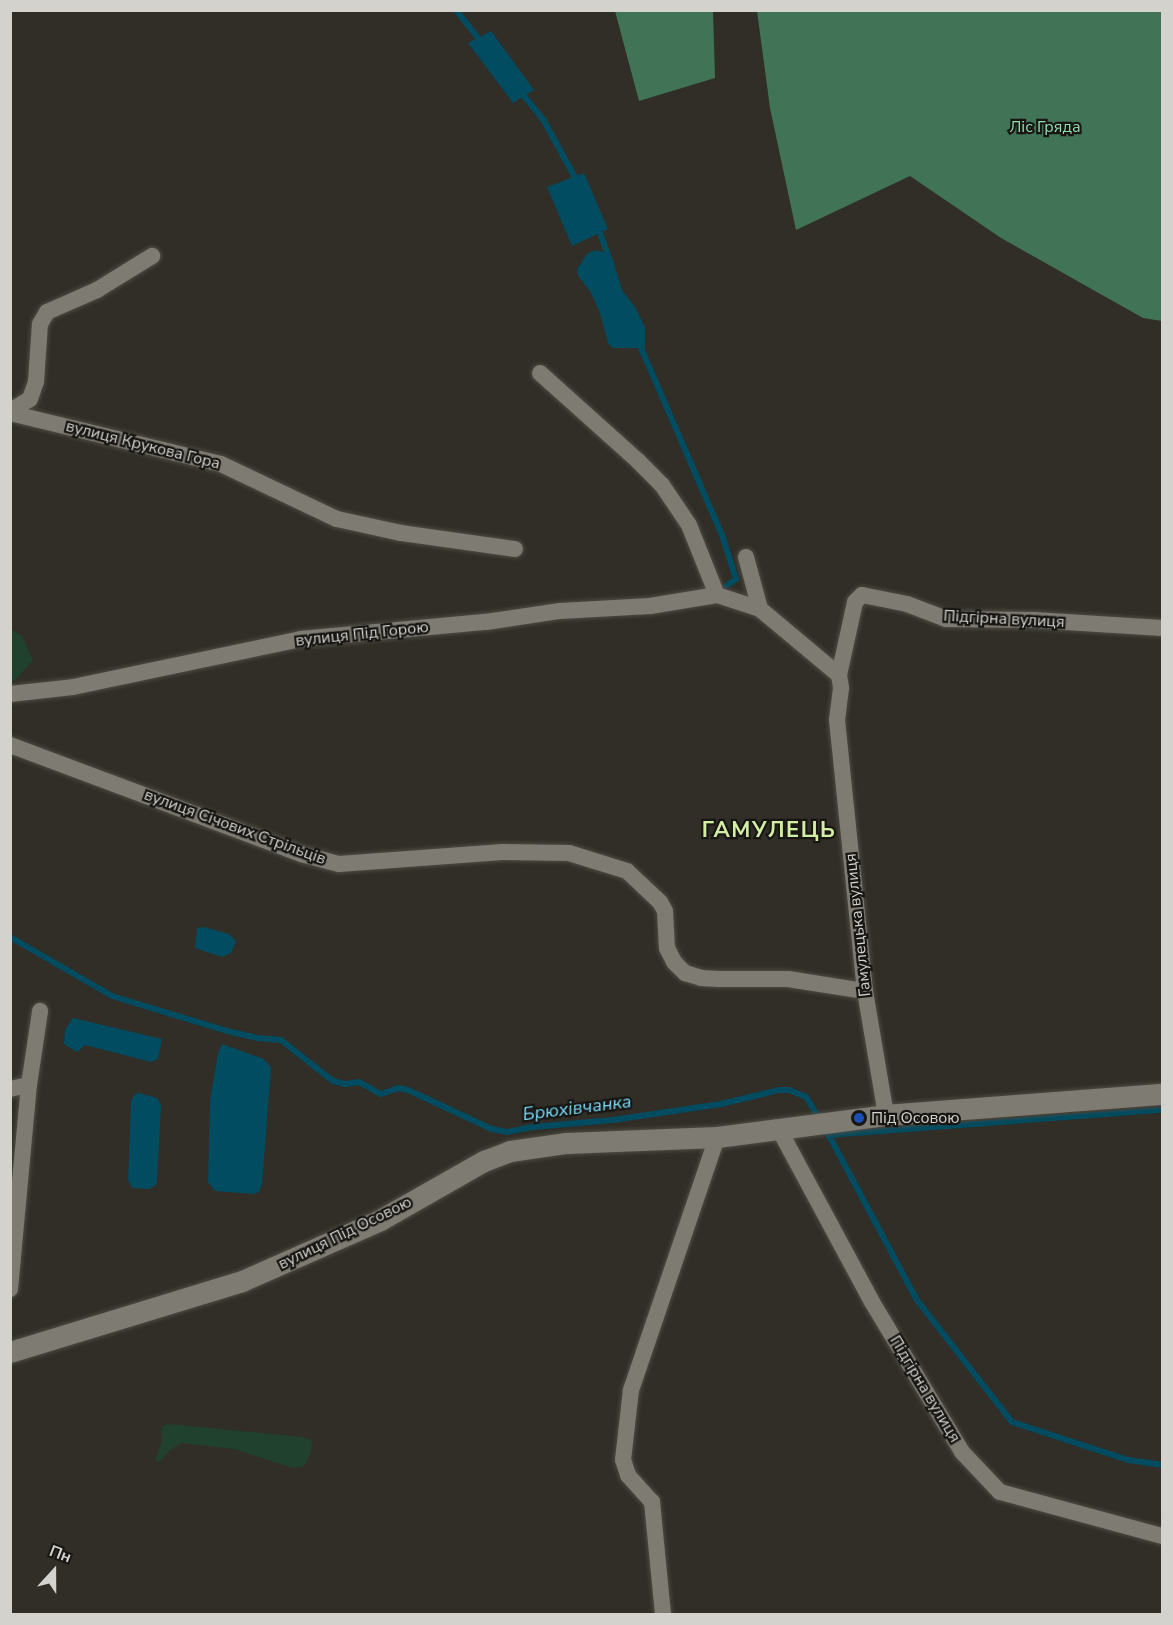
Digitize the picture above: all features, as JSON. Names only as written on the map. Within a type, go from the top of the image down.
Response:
[{"type":"street","points":[[10,412],[30,399],[36,382],[40,324],[47,312],[97,290],[152,256]]},
{"type":"street","points":[[540,373],[662,485],[689,525],[717,595],[760,609],[839,675]]},
{"type":"street","name":"вулиця Крукова Гора","points":[[10,412],[220,464],[337,519],[401,533],[515,549]]},
{"type":"street","points":[[746,557],[760,609]]},
{"type":"street","name":"вулиця Під Горою","points":[[10,694],[73,687],[301,639],[486,622],[560,611],[650,606],[717,595]]},
{"type":"street","name":"Підгірна вулиця","points":[[839,675],[855,602],[862,595],[908,604],[946,619],[1034,620],[1162,628]]},
{"type":"street","name":"Гамулецька вулиця","points":[[839,675],[841,688],[837,720],[865,991],[886,1115]]},
{"type":"street","name":"вулиця Січових Стрільців","points":[[10,745],[301,854],[339,864],[503,852],[569,854],[627,871],[660,902],[665,911],[668,948],[674,962],[685,973],[719,980],[788,979],[865,991]]},
{"type":"street","points":[[10,1289],[29,1085],[40,1011]]},
{"type":"street","points":[[10,1089],[29,1085]]},
{"type":"street","points":[[886,1115],[1162,1094]]},
{"type":"street","name":"вулиця Під Осовою","points":[[10,1352],[242,1281],[380,1221],[484,1161],[510,1151],[566,1143],[717,1137],[780,1131],[886,1115]]},
{"type":"street","name":"Підгірна вулиця","points":[[780,1131],[872,1302],[962,1452],[1000,1492],[1162,1536]]},
{"type":"street","points":[[663,1614],[652,1502],[628,1474],[622,1460],[631,1390],[717,1137]]},
{"type":"green space","points":[[615,11],[713,11],[715,78],[639,101]]},
{"type":"green space","name":"Ліс Гряда","points":[[757,11],[1162,11],[1162,321],[1143,318],[1001,238],[910,176],[796,230],[770,108]]},
{"type":"green space","points":[[11,629],[22,636],[33,660],[14,681],[11,681]]},
{"type":"green space","points":[[168,1424],[302,1437],[312,1441],[311,1452],[304,1466],[293,1468],[234,1449],[182,1443],[170,1450],[159,1462],[155,1460],[162,1441],[161,1431],[163,1426]]},
{"type":"water","points":[[491,31],[534,90],[513,103],[468,43]]},
{"type":"water","points":[[584,173],[608,229],[572,246],[547,187]]},
{"type":"water","points":[[597,250],[613,260],[622,290],[635,307],[645,327],[645,348],[612,348],[608,343],[600,313],[590,291],[578,276],[577,269],[588,253]]},
{"type":"water","points":[[204,927],[229,934],[236,941],[231,953],[222,957],[195,948],[197,928]]},
{"type":"water","points":[[73,1018],[162,1039],[158,1059],[151,1062],[85,1045],[77,1052],[64,1044],[65,1030]]},
{"type":"water","points":[[222,1044],[264,1059],[271,1068],[262,1184],[259,1192],[254,1194],[215,1191],[208,1182],[210,1100],[218,1053]]},
{"type":"water","points":[[135,1094],[157,1098],[161,1105],[157,1181],[156,1185],[149,1189],[132,1188],[128,1180],[131,1101]]},
{"type":"waterway","points":[[456,10],[482,43]]},
{"type":"waterway","points":[[520,91],[543,119],[578,183]]},
{"type":"waterway","points":[[597,225],[610,261]]},
{"type":"waterway","points":[[638,341],[722,535],[736,579],[726,586]]},
{"type":"waterway","name":"Брюхівчанка","points":[[10,937],[112,996],[227,1031],[258,1038],[281,1040],[333,1081],[345,1084],[359,1082],[381,1094],[398,1088],[408,1090],[492,1129],[507,1132],[533,1127],[613,1120],[721,1104],[779,1090],[789,1090],[806,1097],[820,1119]]},
{"type":"waterway","points":[[828,1135],[1162,1110]]},
{"type":"waterway","name":"Брюхівчанка","points":[[825,1128],[917,1300],[1012,1422],[1128,1460],[1162,1465]]},
{"type":"place","name":"Під Осовою","points":[[859,1118]]},
{"type":"district","name":"ГАМУЛЕЦЬ","points":[[769,831]]}]
